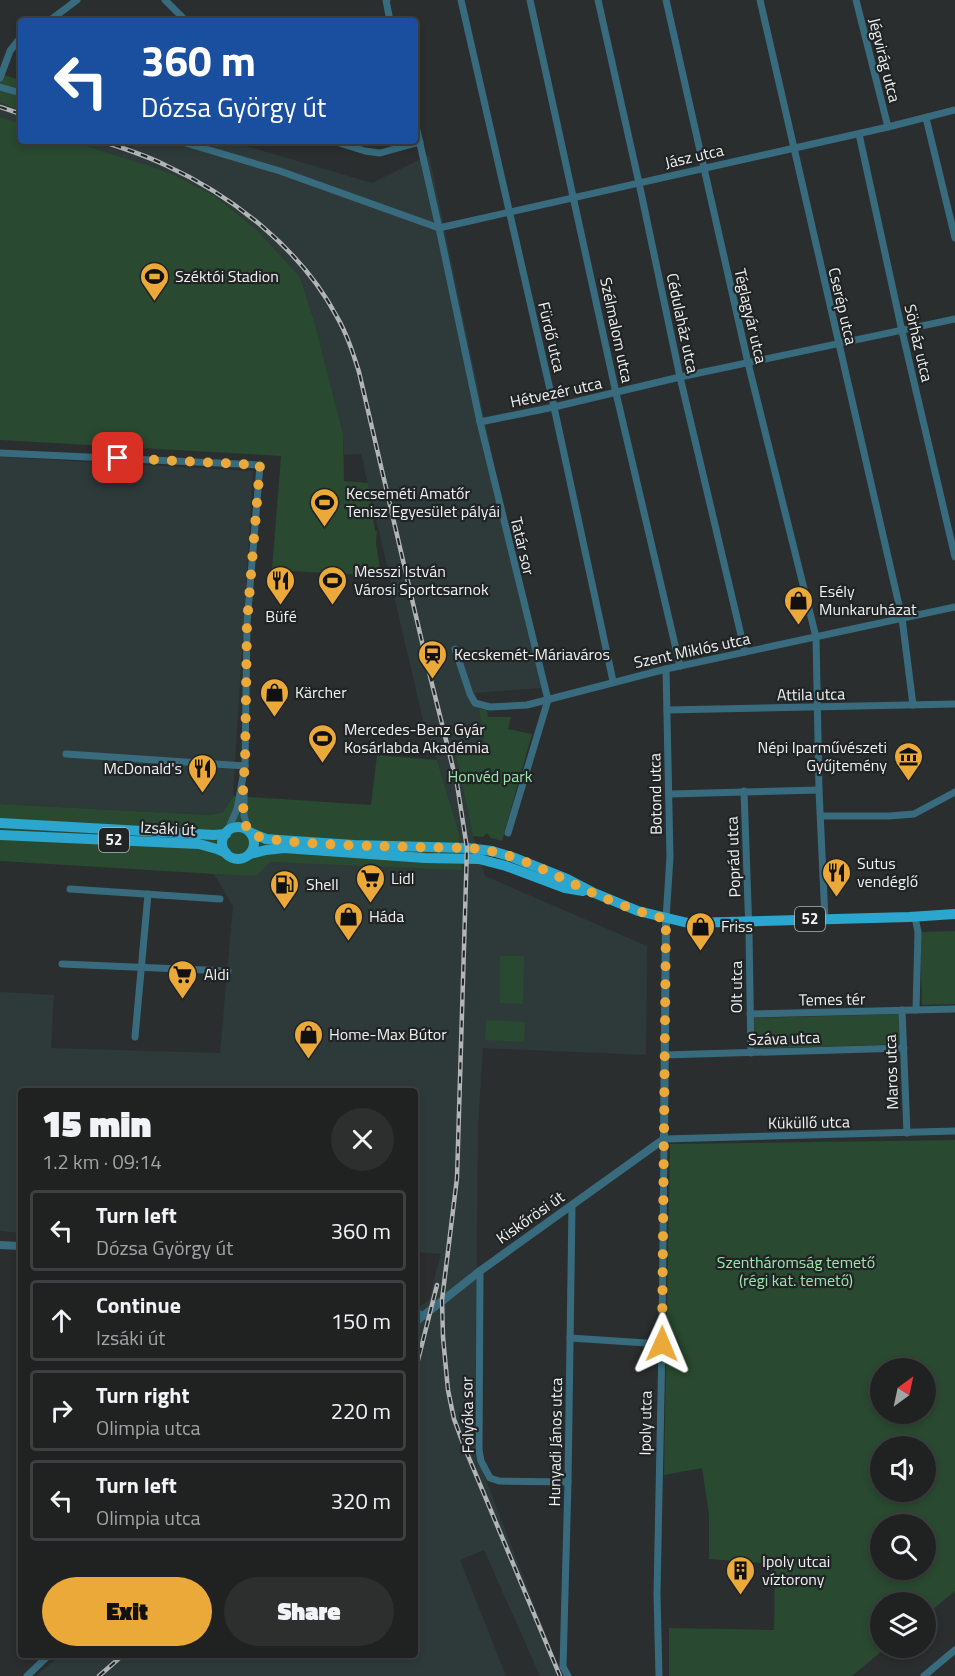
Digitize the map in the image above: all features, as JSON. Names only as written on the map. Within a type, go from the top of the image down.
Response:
[{"type":"main road","name":"Izsáki út","points":[[0,823],[214,835],[226,833]]},
{"type":"main road","name":"52","points":[[226,833],[239,827],[272,840],[467,848],[567,879],[638,911],[688,923],[955,914]]},
{"type":"main road","points":[[250,832],[254,843],[250,854]]},
{"type":"main road","points":[[226,833],[223,844],[226,853]]},
{"type":"main road","name":"Izsáki út","points":[[0,835],[199,844],[226,853]]},
{"type":"main road","name":"52","points":[[226,853],[239,859],[266,850],[284,848],[425,858],[499,858]]},
{"type":"street","points":[[60,18],[77,0]]},
{"type":"street","points":[[165,0],[183,18]]},
{"type":"street","points":[[387,0],[390,18]]},
{"type":"street","name":"Fürdő utca","points":[[461,0],[614,681]]},
{"type":"street","name":"Szélmalom utca","points":[[530,0],[616,393],[680,666]]},
{"type":"street","name":"Cédulaház utca","points":[[598,0],[680,377],[745,652]]},
{"type":"street","name":"Téglagyár utca","points":[[666,0],[748,363],[816,637],[819,790],[825,919]]},
{"type":"street","name":"Cserép utca","points":[[760,0],[902,618],[913,705]]},
{"type":"street","name":"Jégvirág utca","points":[[856,0],[888,127]]},
{"type":"street","points":[[0,78],[9,53],[18,40]]},
{"type":"street","points":[[0,87],[18,92]]},
{"type":"street","name":"Jász utca","points":[[439,228],[955,110]]},
{"type":"street","points":[[926,118],[955,238]]},
{"type":"street","name":"Tatár sor","points":[[418,134],[480,422],[548,700]]},
{"type":"street","name":"Sörház utca","points":[[858,134],[955,557]]},
{"type":"street","points":[[192,144],[280,171],[439,228]]},
{"type":"street","points":[[343,144],[380,153],[413,144]]},
{"type":"street","name":"Hétvezér utca","points":[[480,422],[955,319]]},
{"type":"street","points":[[0,453],[260,465],[247,623],[245,766],[237,809],[226,833]]},
{"type":"street","name":"Szent Miklós utca","points":[[455,649],[473,700],[480,705],[490,707],[527,705],[666,669],[955,607]]},
{"type":"street","name":"Botond utca","points":[[666,669],[670,794],[670,857],[666,919]]},
{"type":"street","points":[[508,832],[548,700]]},
{"type":"street","name":"Attila utca","points":[[667,710],[955,704]]},
{"type":"street","points":[[66,754],[245,766]]},
{"type":"street","points":[[243,780],[244,816],[250,832]]},
{"type":"street","points":[[670,794],[819,790]]},
{"type":"street","name":"Poprád utca","points":[[744,791],[748,922]]},
{"type":"street","points":[[821,816],[914,814],[954,794]]},
{"type":"street","points":[[70,889],[220,899]]},
{"type":"street","points":[[135,1037],[148,894]]},
{"type":"street","points":[[915,916],[918,932],[916,1010]]},
{"type":"street","name":"Ipoly utca","points":[[659,1676],[657,1594],[666,919]]},
{"type":"street","name":"Olt utca","points":[[748,922],[751,1053]]},
{"type":"street","points":[[62,964],[228,971]]},
{"type":"street","name":"Temes tér","points":[[750,1014],[955,1009]]},
{"type":"street","name":"Maros utca","points":[[902,1010],[907,1133]]},
{"type":"street","name":"Száva utca","points":[[664,1055],[904,1048]]},
{"type":"street","name":"Küküllő utca","points":[[664,1139],[955,1131]]},
{"type":"street","name":"Kiskőrösi út","points":[[419,1315],[664,1139]]},
{"type":"street","name":"Hunyadi János utca","points":[[568,1676],[563,1667],[572,1206]]},
{"type":"street","points":[[0,1245],[18,1246]]},
{"type":"street","name":"Folyóka sor","points":[[480,1271],[479,1450],[481,1461],[490,1478],[499,1481],[568,1482]]},
{"type":"street","points":[[570,1338],[662,1344]]},
{"type":"street","points":[[924,1676],[955,1650]]},
{"type":"street","points":[[27,1676],[46,1658]]},
{"type":"shaded area","points":[[0,103],[18,109],[18,123],[0,117]]},
{"type":"shaded area","points":[[81,144],[121,144],[132,148],[134,144],[239,144],[372,183],[429,155],[541,688],[475,693],[481,715],[485,746],[455,751],[473,836],[485,876],[647,946],[646,1055],[483,1048],[478,1125],[475,1452],[563,1676],[540,1676],[484,1550],[460,1560],[506,1676],[36,1676],[57,1658],[418,1658],[418,1308],[429,1300],[441,1254],[418,1252],[418,1088],[18,1088],[18,1233],[0,1231],[0,992],[54,995],[51,1048],[220,1053],[233,906],[214,874],[257,876],[269,862],[315,863],[458,830],[423,720],[361,454],[344,455],[343,434],[315,324],[300,277],[257,230],[215,196],[169,173]]},
{"type":"shaded area","points":[[0,457],[253,471],[233,796],[223,812],[209,815],[0,804]]},
{"type":"green space","points":[[0,74],[18,79],[18,109],[0,103]]},
{"type":"green space","name":"Széktói Stadion","points":[[0,117],[18,123],[18,144],[81,144],[170,173],[215,196],[257,230],[300,277],[315,324],[343,434],[344,481],[368,483],[375,531],[377,531],[376,543],[381,576],[272,570],[281,456],[0,440]]},
{"type":"green space","name":"Honvéd park","points":[[479,709],[487,710],[488,717],[511,717],[508,729],[532,734],[502,841],[491,838],[487,833],[483,837],[473,836],[455,751],[485,746]]},
{"type":"green space","points":[[377,755],[437,760],[458,830],[462,870],[270,862],[257,876],[0,861],[0,804],[209,815],[223,812],[233,796],[371,805]]},
{"type":"green space","points":[[955,931],[955,1004],[922,1005],[920,932]]},
{"type":"green space","points":[[500,956],[524,956],[523,1004],[500,1003]]},
{"type":"green space","points":[[900,1014],[901,1044],[755,1049],[754,1018]]},
{"type":"green space","points":[[486,1020],[525,1022],[524,1042],[485,1040]]},
{"type":"green space","name":"Szentháromság temető (régi kat. temető)","points":[[955,1140],[955,1591],[936,1607],[936,1592],[870,1592],[870,1658],[874,1658],[852,1676],[669,1676],[669,1628],[774,1630],[775,1564],[709,1559],[709,1514],[702,1468],[664,1475],[670,1144]]},
{"type":"railway","points":[[0,107],[18,113]]},
{"type":"railway","points":[[110,144],[150,158],[216,192],[240,209],[285,248],[305,269],[337,317],[359,372],[457,784],[467,848],[457,1178],[442,1300],[448,1390],[454,1419],[464,1446],[560,1676]]},
{"type":"railway","points":[[418,1360],[437,1285]]},
{"type":"railway","points":[[99,1676],[119,1658]]},
{"type":"place","name":"Széktói Stadion","points":[[154,302]]},
{"type":"place","name":"Kecseméti Amatőr Tenisz Egyesület pályái","points":[[325,528]]},
{"type":"place","name":"Büfé","points":[[281,606]]},
{"type":"place","name":"Messzi István Városi Sportcsarnok","points":[[333,606]]},
{"type":"place","name":"Esély Munkaruházat","points":[[798,626]]},
{"type":"place","name":"Kecskemét-Máriaváros","points":[[433,680]]},
{"type":"place","name":"Kärcher","points":[[274,718]]},
{"type":"place","name":"Mercedes-Benz Gyár Kosárlabda Akadémia","points":[[323,764]]},
{"type":"place","name":"Népi Iparművészeti Gyűjtemény","points":[[908,782]]},
{"type":"place","name":"McDonald's","points":[[203,794]]},
{"type":"place","name":"Sutus vendéglő","points":[[836,898]]},
{"type":"place","name":"Lidl","points":[[370,904]]},
{"type":"place","name":"Shell","points":[[285,910]]},
{"type":"place","name":"Háda","points":[[348,942]]},
{"type":"place","name":"Friss","points":[[700,952]]},
{"type":"place","name":"Aldi","points":[[183,1000]]},
{"type":"place","name":"Home-Max Bútor","points":[[308,1060]]},
{"type":"place","name":"Ipoly utcai víztorony","points":[[741,1596]]},
{"type":"route","points":[[118,458],[260,465],[247,623],[243,780],[244,816],[251,833],[266,839],[279,840],[492,851],[567,879],[638,911],[666,919],[662,1344]]}]
